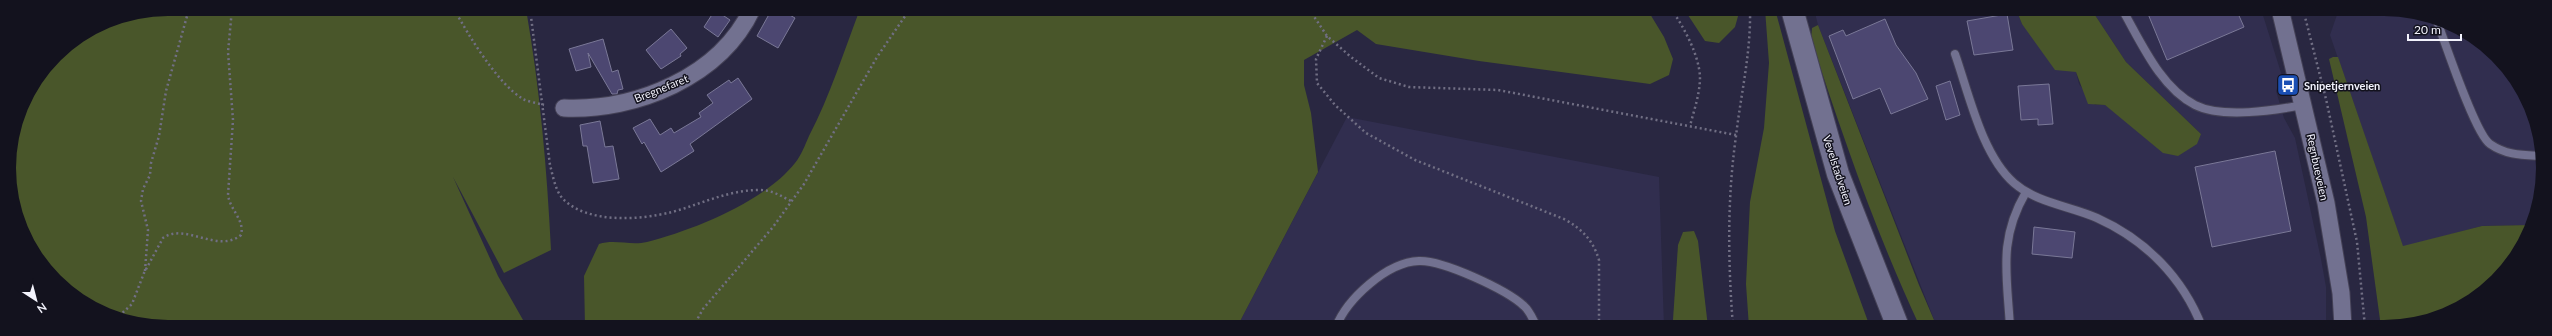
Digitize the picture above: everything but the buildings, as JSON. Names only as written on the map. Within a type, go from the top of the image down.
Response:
[{"type":"main road","name":"Vevelstadveien","points":[[1794,16],[1838,174],[1895,320]]},
{"type":"street","name":"Bregnefaret","points":[[564,108],[608,107],[684,80],[698,72],[718,55],[739,30],[748,16]]},
{"type":"street","name":"Regnbueveien","points":[[2282,16],[2304,105],[2332,240],[2341,293],[2343,320]]},
{"type":"lane","points":[[2126,16],[2160,71],[2174,90],[2196,105],[2229,112],[2272,110],[2304,105]]},
{"type":"lane","points":[[2439,27],[2470,110],[2488,143],[2511,155],[2536,156]]},
{"type":"lane","points":[[1955,54],[1987,144],[2013,182],[2026,192],[2097,218],[2149,251],[2167,267],[2181,285],[2194,306],[2199,320]]},
{"type":"lane","points":[[2010,320],[2006,244],[2014,214],[2026,192]]},
{"type":"lane","points":[[1339,320],[1369,283],[1397,267],[1419,261],[1471,274],[1525,306],[1533,320]]},
{"type":"path","points":[[144,273],[148,230],[141,201],[143,189],[150,174],[151,162],[159,136],[171,69],[187,16]]},
{"type":"path","points":[[122,313],[132,304],[144,273],[163,238],[167,235],[184,235],[226,242],[241,235],[241,222],[229,204],[228,195],[233,120],[228,52],[231,16]]},
{"type":"path","points":[[458,16],[485,59],[512,91],[524,99],[544,105]]},
{"type":"path","points":[[531,16],[544,105],[550,165],[557,188],[562,198],[581,211],[606,216],[638,217],[673,211],[711,198],[743,191],[768,191],[791,201]]},
{"type":"path","points":[[697,320],[703,309],[781,215],[807,178],[877,57],[905,16]]},
{"type":"path","points":[[1314,16],[1327,36],[1379,78],[1409,87],[1498,90],[1736,135]]},
{"type":"path","points":[[1675,16],[1691,45],[1700,77],[1699,91],[1690,126]]},
{"type":"path","points":[[1733,320],[1728,236],[1736,135],[1750,50],[1750,16]]},
{"type":"path","points":[[2305,16],[2326,98],[2356,242],[2364,320]]},
{"type":"path","points":[[1327,36],[1316,58],[1318,83],[1334,105],[1366,133],[1399,153],[1564,219],[1584,232],[1596,250],[1599,260],[1599,320]]},
{"type":"shaded area","points":[[1816,16],[2019,16],[2022,24],[2076,72],[2079,84],[2095,105],[2105,105],[2130,123],[2201,134],[2126,62],[2096,16],[2263,16],[2282,76],[2276,91],[2284,118],[2295,138],[2321,259],[2326,287],[2326,320],[1934,320]]},
{"type":"shaded area","points":[[2337,16],[2394,16],[2433,24],[2460,36],[2477,47],[2505,75],[2516,92],[2531,129],[2535,148],[2536,178],[2531,207],[2524,225],[2482,226],[2403,247],[2330,35]]},
{"type":"shaded area","points":[[1347,117],[1659,177],[1664,320],[1241,320]]},
{"type":"green space","points":[[158,16],[527,16],[542,129],[551,250],[504,273],[453,177],[498,276],[523,320],[158,320],[119,312],[92,300],[75,289],[47,261],[36,244],[24,217],[16,178],[17,148],[24,119],[36,92],[47,75],[75,47],[92,36],[119,24],[138,19]]},
{"type":"green space","points":[[857,16],[1651,16],[1664,37],[1673,59],[1669,75],[1650,84],[1479,61],[1376,44],[1357,30],[1304,60],[1304,85],[1311,113],[1318,172],[1241,320],[585,320],[584,276],[599,244],[611,242],[641,243],[666,237],[727,213],[765,190],[782,177],[799,157],[817,121]]},
{"type":"green space","points":[[1689,16],[1738,16],[1735,27],[1719,43],[1705,41]]},
{"type":"green space","points":[[1766,16],[1777,16],[1835,231],[1867,320],[1749,320],[1746,284],[1750,202],[1764,128],[1769,63]]},
{"type":"green space","points":[[2019,16],[2096,16],[2126,62],[2201,134],[2197,144],[2178,156],[2163,153],[2105,105],[2088,104],[2076,72],[2055,70],[2022,24]]},
{"type":"green space","points":[[1818,25],[1934,320],[1917,320],[1904,292],[1875,220],[1835,112],[1811,39],[1812,28]]},
{"type":"green space","points":[[2338,57],[2403,246],[2482,226],[2524,225],[2516,244],[2505,261],[2477,289],[2460,300],[2423,315],[2404,319],[2380,320],[2366,217],[2329,59]]},
{"type":"green space","points":[[1694,231],[1698,241],[1707,320],[1673,320],[1678,245],[1683,232]]},
{"type":"place","name":"Snipetjernveien","points":[[2288,85]]}]
